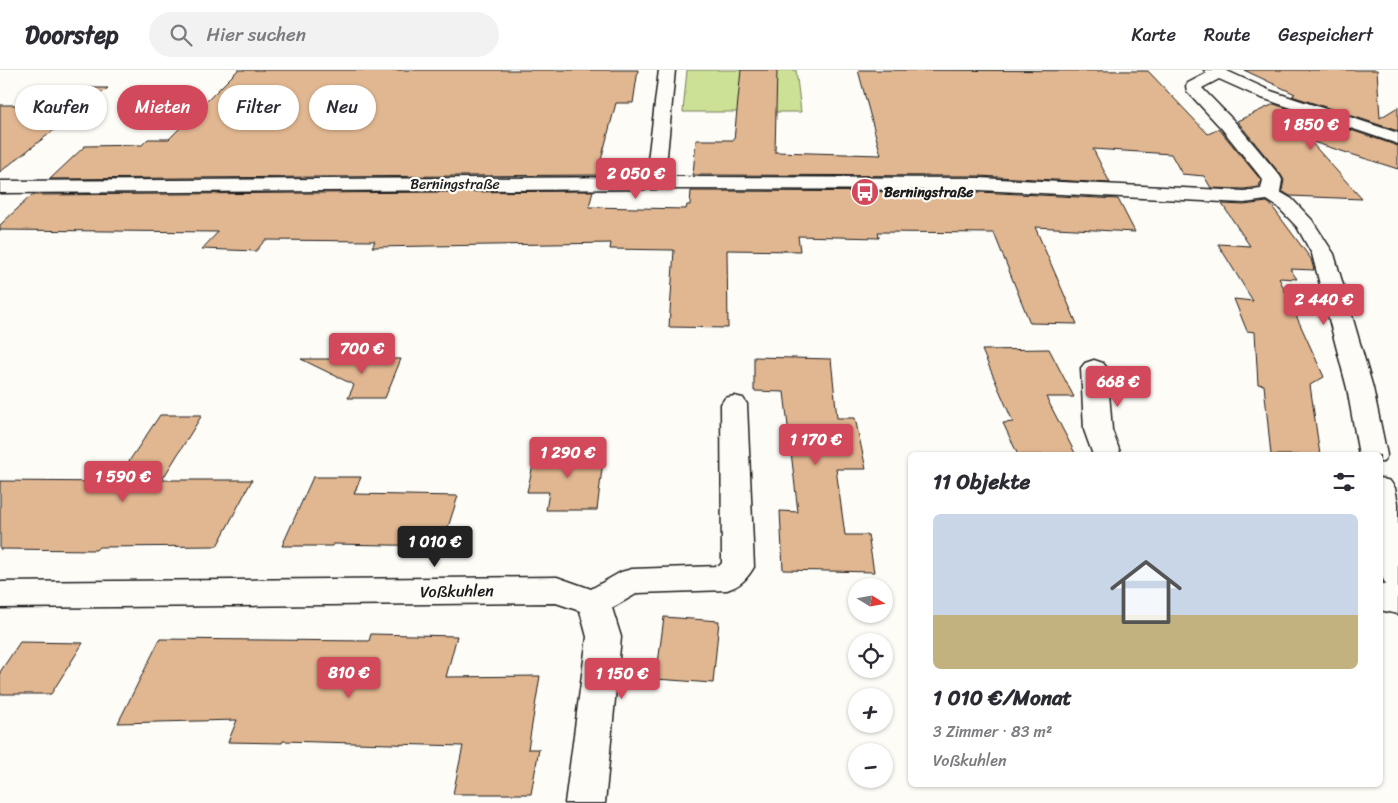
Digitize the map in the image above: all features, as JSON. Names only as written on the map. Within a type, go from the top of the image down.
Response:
[{"type":"street","points":[[655,183],[668,70]]},
{"type":"street","points":[[1372,452],[1360,388],[1323,254],[1305,224],[1284,203],[1270,194],[1273,180],[1228,125],[1194,90],[1194,86],[1215,72],[1265,94],[1398,138]]},
{"type":"street","name":"Berningstraße","points":[[0,187],[655,183],[979,184],[1244,197],[1270,194]]},
{"type":"street","points":[[1094,368],[1098,430],[1106,452]]},
{"type":"street","points":[[585,803],[604,637],[594,603],[632,581],[727,578],[738,567],[734,404]]},
{"type":"street","points":[[1383,503],[1398,577]]},
{"type":"street","name":"Voßkuhlen","points":[[0,595],[557,590],[594,603]]},
{"type":"street","points":[[1383,598],[1398,601]]},
{"type":"green space","points":[[687,70],[796,70],[801,112],[683,112]]},
{"type":"building","points":[[238,70],[638,70],[633,103],[616,103],[597,175],[50,179],[85,146],[142,145],[148,139],[169,139],[178,130],[208,130],[208,100],[218,90],[218,130],[299,130],[299,85],[223,85]]},
{"type":"building","points":[[741,70],[777,70],[775,152],[881,155],[858,70],[1148,71],[1208,134],[1219,129],[1261,180],[1259,187],[1244,189],[1211,188],[1204,176],[1182,174],[1171,154],[1093,149],[1110,183],[979,176],[693,175],[696,140],[734,140]]},
{"type":"building","points":[[1244,70],[1377,70],[1380,118],[1398,107],[1398,131],[1292,96],[1295,94]]},
{"type":"building","points":[[1274,104],[1398,146],[1398,169],[1310,141],[1362,199],[1290,196],[1282,191],[1284,180],[1281,175],[1237,121]]},
{"type":"building","points":[[0,105],[15,105],[15,130],[54,130],[0,172]]},
{"type":"building","points":[[593,191],[589,207],[686,209],[687,205],[690,205],[691,191],[979,192],[1118,199],[1135,232],[1035,227],[1077,324],[1030,323],[994,233],[878,232],[879,238],[798,236],[800,251],[727,250],[728,328],[669,327],[674,250],[610,249],[611,243],[372,247],[375,241],[265,240],[256,251],[202,249],[218,232],[0,230],[0,225],[32,195]]},
{"type":"building","points":[[1267,202],[1271,205],[1311,259],[1314,270],[1290,269],[1297,279],[1279,278],[1324,377],[1310,385],[1320,452],[1271,452],[1264,385],[1258,384],[1255,332],[1247,331],[1234,299],[1253,301],[1218,244],[1250,246],[1222,204],[1244,205]]},
{"type":"building","points":[[1049,349],[1074,397],[1046,397],[1074,452],[1017,452],[1003,423],[1013,422],[982,350]]},
{"type":"building","points":[[754,357],[831,359],[837,418],[855,418],[866,469],[836,469],[845,535],[868,535],[874,572],[783,570],[780,511],[798,512],[784,392],[754,391]]},
{"type":"building","points":[[301,359],[401,359],[385,398],[348,398],[354,385]]},
{"type":"building","points":[[160,415],[202,415],[162,480],[252,480],[217,546],[99,547],[96,550],[0,549],[0,481],[115,482]]},
{"type":"building","points":[[536,452],[604,452],[597,510],[546,510],[549,492],[527,492]]},
{"type":"building","points":[[313,477],[361,477],[354,494],[458,496],[442,546],[333,544],[332,546],[282,546]]},
{"type":"building","points":[[664,617],[719,621],[713,683],[656,679]]},
{"type":"building","points":[[371,634],[457,636],[446,677],[540,676],[528,749],[539,749],[531,794],[453,794],[463,746],[283,741],[282,743],[228,742],[237,720],[118,723],[160,639],[369,641]]},
{"type":"building","points":[[20,642],[83,643],[51,694],[0,694],[0,672]]},
{"type":"place","name":"Berningstraße","points":[[865,192]]}]
